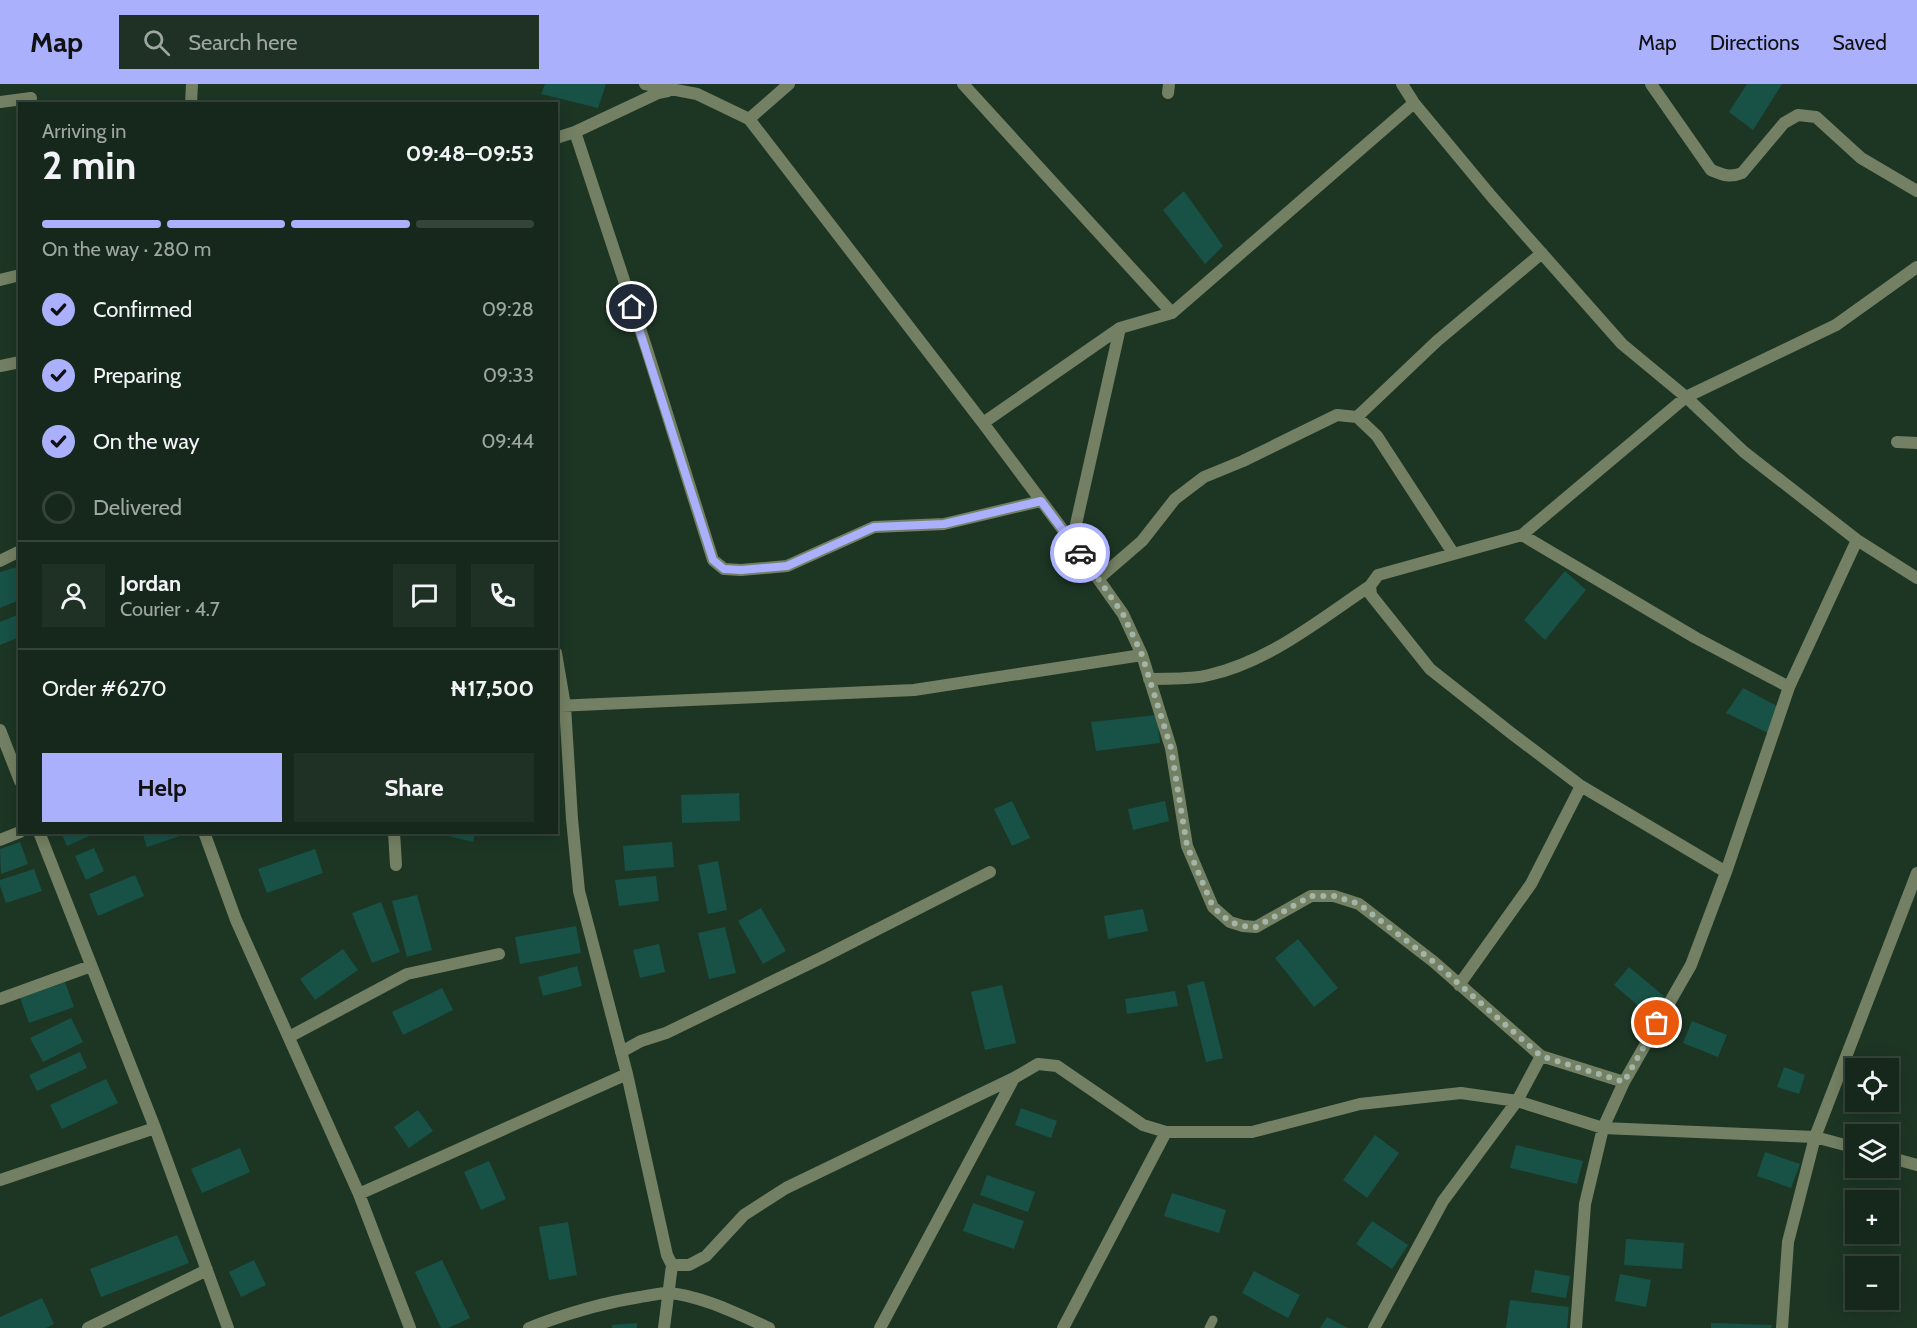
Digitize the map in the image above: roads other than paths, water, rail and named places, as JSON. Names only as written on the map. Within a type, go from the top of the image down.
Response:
[{"type":"street","points":[[0,102],[32,101],[30,84]]},
{"type":"street","points":[[191,102],[192,84]]},
{"type":"street","points":[[645,84],[675,91]]},
{"type":"street","points":[[749,119],[789,84]]},
{"type":"street","points":[[963,84],[1172,313]]},
{"type":"street","points":[[1402,84],[1414,103],[1492,197],[1622,344],[1686,397],[1744,452],[1857,540],[1917,578]]},
{"type":"street","points":[[1651,84],[1711,170],[1721,175],[1733,177],[1742,173],[1784,123],[1798,115],[1815,117],[1861,158],[1917,191]]},
{"type":"street","points":[[558,137],[575,132],[658,93],[675,91],[700,89],[749,119],[983,423],[1123,614],[1142,655],[1171,748],[1187,846],[1213,907],[1230,922],[1256,927],[1311,896],[1335,896],[1359,904],[1434,962],[1541,1056],[1624,1082]]},
{"type":"street","points":[[983,423],[1120,327],[1172,313],[1414,103]]},
{"type":"street","points":[[575,132],[713,560],[724,569],[741,570],[787,566],[874,527],[944,524],[1041,501]]},
{"type":"street","points":[[1357,417],[1437,340],[1542,253]]},
{"type":"street","points":[[1149,679],[1207,676],[1242,665],[1271,652],[1370,586],[1378,575],[1522,535],[1686,397],[1836,325],[1917,267]]},
{"type":"street","points":[[0,280],[18,276]]},
{"type":"street","points":[[1072,542],[1120,327]]},
{"type":"street","points":[[0,366],[18,362]]},
{"type":"street","points":[[1098,579],[1142,541],[1175,499],[1204,477],[1244,461],[1337,415],[1357,417],[1377,436],[1453,553]]},
{"type":"street","points":[[1897,442],[1917,443]]},
{"type":"street","points":[[1522,535],[1696,638],[1789,687]]},
{"type":"street","points":[[1576,1328],[1585,1204],[1603,1128],[1624,1082],[1691,965],[1726,872],[1789,687],[1857,540]]},
{"type":"street","points":[[0,561],[18,552]]},
{"type":"street","points":[[1370,586],[1371,596],[1430,669],[1581,786],[1726,872]]},
{"type":"street","points":[[561,706],[914,690],[1142,655]]},
{"type":"street","points":[[558,674],[579,891],[627,1074],[667,1255],[672,1265],[664,1328]]},
{"type":"street","points":[[0,730],[18,776]]},
{"type":"street","points":[[1459,985],[1531,884],[1581,786]]},
{"type":"street","points":[[0,840],[18,833]]},
{"type":"street","points":[[40,834],[155,1128],[228,1328]]},
{"type":"street","points":[[205,834],[236,920],[359,1194],[410,1328]]},
{"type":"street","points":[[394,834],[396,864]]},
{"type":"street","points":[[621,1052],[823,957],[990,872]]},
{"type":"street","points":[[1782,1328],[1788,1242],[1815,1137],[1917,873]]},
{"type":"street","points":[[289,1037],[342,1011],[407,974],[499,954]]},
{"type":"street","points":[[0,999],[91,966]]},
{"type":"street","points":[[1374,1328],[1443,1201],[1517,1101],[1541,1056]]},
{"type":"street","points":[[672,1265],[689,1265],[706,1256],[744,1215],[786,1188],[1014,1078],[1038,1064],[1057,1066],[1143,1125],[1166,1132],[1252,1132],[1360,1104],[1461,1092],[1517,1101],[1603,1128],[1815,1137],[1845,1145]]},
{"type":"street","points":[[359,1194],[627,1074]]},
{"type":"street","points":[[880,1328],[1014,1078]]},
{"type":"street","points":[[0,1180],[155,1128]]},
{"type":"street","points":[[1063,1328],[1166,1132]]},
{"type":"street","points":[[1899,1160],[1917,1165]]},
{"type":"street","points":[[88,1328],[207,1270]]},
{"type":"street","points":[[529,1328],[570,1312],[626,1299],[668,1293],[698,1299],[730,1310],[769,1328]]}]
